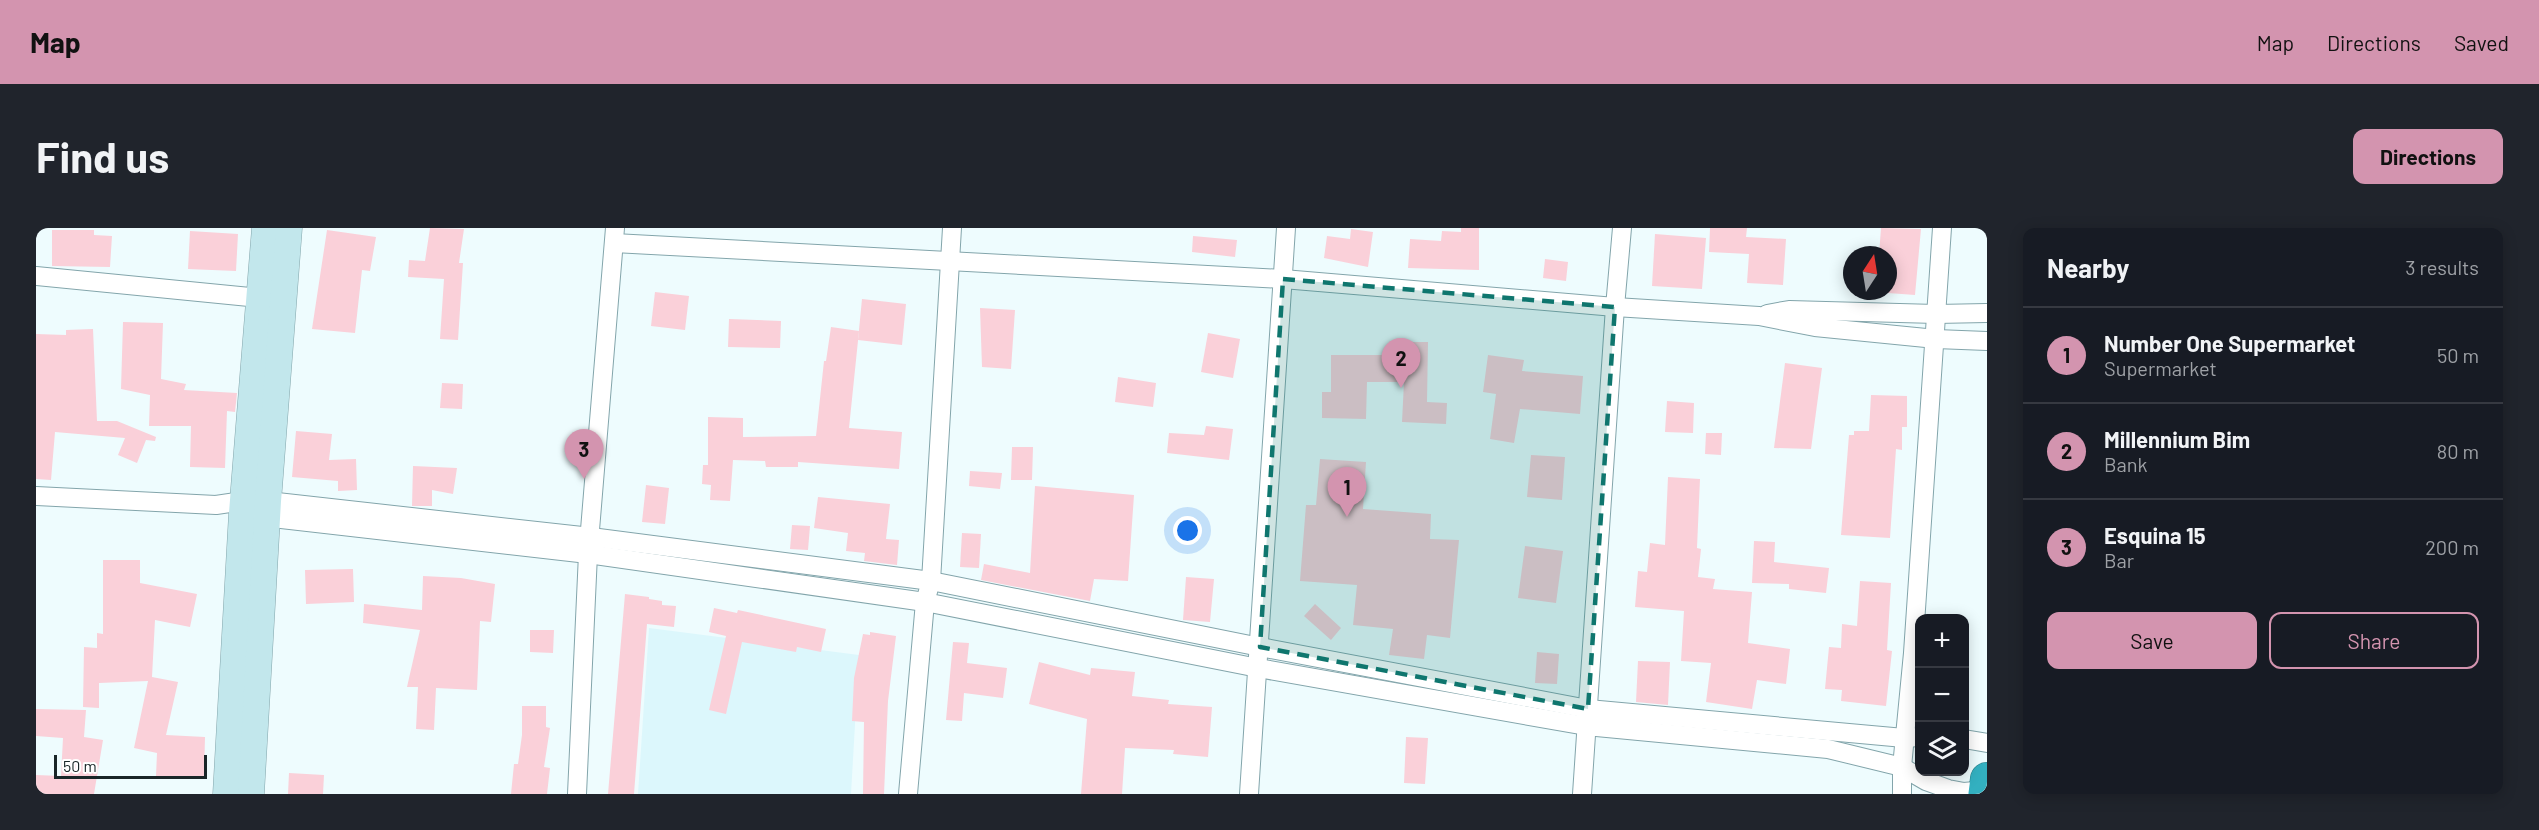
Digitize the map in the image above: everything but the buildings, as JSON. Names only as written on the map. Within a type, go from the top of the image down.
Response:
[{"type":"street","points":[[251,794],[260,298],[265,228]]},
{"type":"street","points":[[226,794],[255,508],[289,228]]},
{"type":"street","points":[[908,794],[925,602],[931,581],[952,228]]},
{"type":"street","points":[[1249,794],[1286,228]]},
{"type":"street","points":[[1582,794],[1622,228]]},
{"type":"street","points":[[1902,794],[1902,767],[1912,738],[1913,653],[1942,228]]},
{"type":"street","points":[[577,794],[590,545],[614,235],[949,260],[1283,279],[1615,307],[1759,316],[1815,327],[1936,339],[1987,341]]},
{"type":"street","points":[[36,276],[260,298]]},
{"type":"street","points":[[1759,316],[1789,310],[1936,315],[1987,313]]},
{"type":"street","points":[[36,496],[255,508],[931,581],[1587,718],[1912,738]]},
{"type":"street","points":[[590,545],[925,602],[1258,668],[1587,718],[1828,749],[1902,767],[1926,781],[1948,789],[1964,792],[1986,788]]},
{"type":"street","points":[[1969,740],[1987,743]]},
{"type":"highlighted area","points":[[1283,279],[1615,307],[1588,709],[1260,647]]},
{"type":"shaded area","points":[[649,628],[859,655],[851,794],[638,794]]},
{"type":"place","name":"Millennium Bim","points":[[1401,388]]},
{"type":"place","name":"Esquina 15","points":[[584,479]]},
{"type":"place","name":"Number One Supermarket","points":[[1347,517]]}]
